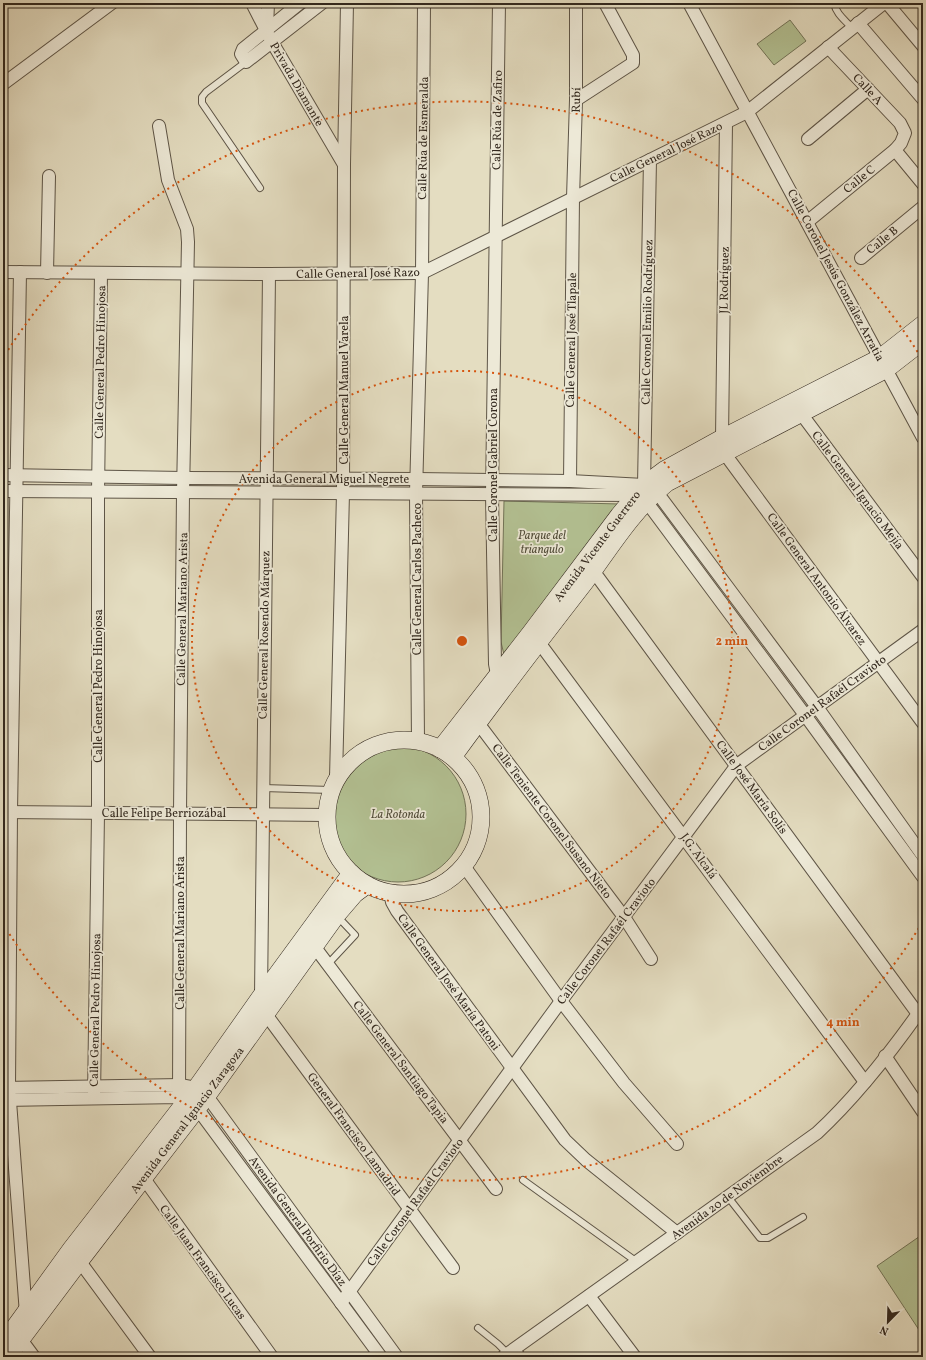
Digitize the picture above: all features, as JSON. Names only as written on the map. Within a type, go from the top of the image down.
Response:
[{"type":"main road","name":"Avenida Vicente Guerrero","points":[[884,363],[923,324]]},
{"type":"main road","name":"Avenida Vicente Guerrero","points":[[446,753],[478,723],[501,692],[535,637],[589,566],[629,521],[645,493],[667,483],[724,446],[884,363],[923,341]]},
{"type":"main road","name":"Avenida Vicente Guerrero","points":[[446,753],[497,676],[535,637]]},
{"type":"main road","points":[[399,740],[418,741],[446,753],[467,772],[476,790],[481,810],[480,830],[474,849],[464,866],[452,878],[422,892],[406,894],[390,893],[367,885],[351,873],[340,861],[332,847],[327,831],[326,815],[329,796],[334,784],[348,763],[363,751],[380,743],[399,740]]},
{"type":"main road","name":"Avenida General Ignacio Zaragoza","points":[[191,1095],[265,1013],[351,873]]},
{"type":"main road","name":"Avenida General Ignacio Zaragoza","points":[[8,1357],[21,1332],[76,1255],[139,1172],[261,996],[310,941],[337,915],[355,894],[367,885]]},
{"type":"main road","name":"Avenida General Ignacio Zaragoza","points":[[3,1343],[21,1332],[25,1312],[76,1255]]},
{"type":"street","points":[[3,84],[112,3]]},
{"type":"street","name":"Privada Diamante","points":[[252,3],[272,42],[344,164]]},
{"type":"street","points":[[267,30],[268,3]]},
{"type":"street","points":[[300,3],[243,48],[241,54],[246,62],[322,3]]},
{"type":"street","name":"Calle General Manuel Varela","points":[[334,784],[344,493],[344,164],[347,3]]},
{"type":"street","name":"Calle Rúa de Esmeralda","points":[[422,273],[424,3]]},
{"type":"street","name":"Calle Rúa de Zafiro","points":[[496,236],[499,3]]},
{"type":"street","name":"Rubí","points":[[573,198],[576,100],[576,3]]},
{"type":"street","points":[[576,100],[633,63],[633,55],[605,3]]},
{"type":"street","name":"Calle Coronel Jesús González Arratia","points":[[689,3],[923,438]]},
{"type":"street","points":[[885,3],[923,46]]},
{"type":"street","name":"Calle General José Razo","points":[[3,272],[188,274],[422,273],[747,112],[885,3]]},
{"type":"street","points":[[855,26],[923,99]]},
{"type":"street","name":"Calle A","points":[[828,47],[900,123],[905,132]]},
{"type":"street","points":[[808,139],[868,89]]},
{"type":"street","name":"JL Rodríguez","points":[[724,446],[726,123]]},
{"type":"street","name":"Calle General Mariano Arista","points":[[159,126],[168,180],[187,229],[188,242],[183,478],[180,814],[191,1095]]},
{"type":"street","name":"Calle C","points":[[808,222],[816,213],[895,150],[901,143],[905,132]]},
{"type":"street","points":[[895,150],[923,184]]},
{"type":"street","name":"Calle Coronel Emilio Rodríguez","points":[[645,493],[650,160]]},
{"type":"street","points":[[47,273],[49,176]]},
{"type":"street","name":"Calle General José Tlapale","points":[[570,481],[573,198]]},
{"type":"street","name":"Calle B","points":[[860,258],[923,207]]},
{"type":"street","name":"Calle Coronel Gabriel Corona","points":[[496,236],[492,494],[495,664],[501,692]]},
{"type":"street","points":[[20,272],[17,475],[7,812],[6,1094],[25,1312]]},
{"type":"street","name":"Calle General Pedro Hinojosa","points":[[94,1093],[98,813],[98,492],[101,273]]},
{"type":"street","name":"Calle General Carlos Pacheco","points":[[418,741],[416,493],[422,273]]},
{"type":"street","name":"Calle General Rosendo Márquez","points":[[261,996],[262,788],[269,274]]},
{"type":"street","name":"Calle General Ignacio Mejía","points":[[797,408],[923,577]]},
{"type":"street","name":"Calle General Antonio Álvarez","points":[[724,446],[878,663],[923,723]]},
{"type":"street","name":"Avenida General Miguel Negrete","points":[[3,475],[570,481],[645,493]]},
{"type":"street","name":"Avenida General Miguel Negrete","points":[[3,491],[492,494],[645,493]]},
{"type":"street","points":[[645,493],[817,707],[923,856]]},
{"type":"street","points":[[645,493],[923,877]]},
{"type":"street","name":"Calle José María Solís","points":[[589,566],[737,766],[921,1010]]},
{"type":"street","name":"Calle Coronel Rafaél Cravioto","points":[[341,1303],[561,1001],[737,766],[923,630]]},
{"type":"street","name":"J.G. Alcalá","points":[[535,637],[866,1082]]},
{"type":"street","name":"Calle Teniente Coronel Susano Nieto","points":[[478,723],[624,917],[651,959]]},
{"type":"street","name":"Calle Felipe Berriozábal","points":[[7,812],[326,815]]},
{"type":"street","points":[[464,866],[561,1001],[624,1083],[676,1144]]},
{"type":"street","name":"Calle General José María Patoni","points":[[390,893],[392,902],[397,911],[565,1140],[576,1151],[676,1233]]},
{"type":"street","name":"Calle General Santiago Tapia","points":[[310,941],[496,1189]]},
{"type":"street","name":"General Francisco Lamadrid","points":[[261,996],[265,1013],[453,1268]]},
{"type":"street","name":"Avenida 20 de Noviembre","points":[[513,1354],[589,1296],[818,1133],[866,1082],[921,1010]]},
{"type":"street","points":[[885,1056],[923,1112]]},
{"type":"street","points":[[6,1094],[94,1093],[191,1095]]},
{"type":"street","name":"Avenida General Porfirio Díaz","points":[[191,1095],[349,1291],[397,1357]]},
{"type":"street","name":"Avenida General Porfirio Díaz","points":[[191,1095],[381,1357]]},
{"type":"street","name":"Calle Juan Francisco Lucas","points":[[139,1172],[272,1357]]},
{"type":"street","points":[[76,1255],[150,1357]]},
{"type":"street","points":[[589,1296],[635,1357]]},
{"type":"street","points":[[21,1332],[34,1357]]},
{"type":"lane","points":[[834,3],[838,14],[855,26]]},
{"type":"lane","points":[[246,62],[206,92],[202,97],[202,103],[260,188]]},
{"type":"lane","points":[[262,788],[334,784]]},
{"type":"lane","points":[[328,964],[355,935],[337,915]]},
{"type":"lane","points":[[921,1010],[920,1021],[923,1026]]},
{"type":"lane","points":[[523,1180],[637,1262]]},
{"type":"lane","points":[[728,1197],[760,1238],[768,1238],[803,1217]]},
{"type":"lane","points":[[478,1328],[513,1354]]},
{"type":"green space","points":[[790,20],[806,41],[774,65],[757,44]]},
{"type":"green space","name":"Parque del triangulo","points":[[504,501],[620,504],[505,659],[501,642]]},
{"type":"green space","name":"La Rotonda","points":[[398,746],[411,747],[424,751],[446,766],[461,788],[465,801],[465,827],[461,840],[446,862],[424,877],[411,881],[398,882],[385,881],[372,877],[350,862],[335,840],[331,827],[330,814],[331,801],[335,788],[350,766],[372,751],[385,747]]},
{"type":"green space","points":[[923,1234],[923,1336],[877,1266]]}]
